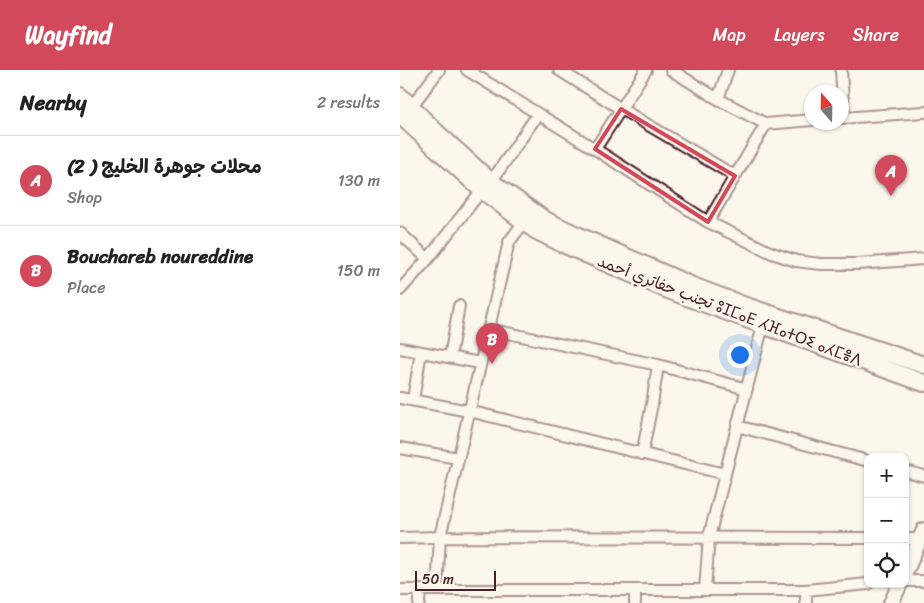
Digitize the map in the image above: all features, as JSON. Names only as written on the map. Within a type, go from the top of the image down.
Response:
[{"type":"main road","name":"تجنب حفاتري أحمد ⵓⵊⵎⴰⴹ ⵃⴼⴰⵜⵔⵉ ⴰⵃⵎⴻⴷ","points":[[403,109],[524,222],[535,230],[668,290],[924,383]]},
{"type":"main road","name":"تجنب حفاتري أحمد ⵓⵊⵎⴰⴹ ⵃⴼⴰⵜⵔⵉ ⴰⵃⵎⴻⴷ","points":[[486,186],[545,220],[690,285],[743,305],[924,365]]},
{"type":"main road","points":[[909,564],[922,534]]},
{"type":"main road","points":[[890,603],[898,588]]},
{"type":"street","points":[[403,109],[439,70]]},
{"type":"street","points":[[467,70],[708,222],[772,253],[796,261],[821,264],[924,260]]},
{"type":"street","points":[[559,70],[735,176]]},
{"type":"street","points":[[595,149],[646,70]]},
{"type":"street","points":[[671,70],[718,99],[766,124],[804,121]]},
{"type":"street","points":[[718,99],[728,70]]},
{"type":"street","points":[[841,70],[842,85]]},
{"type":"street","points":[[849,118],[924,112]]},
{"type":"street","points":[[400,290],[428,260],[486,186],[538,114]]},
{"type":"street","points":[[708,222],[766,124]]},
{"type":"street","points":[[437,590],[440,538],[488,329],[509,242],[524,222]]},
{"type":"street","points":[[400,233],[428,260]]},
{"type":"street","points":[[450,357],[459,306]]},
{"type":"street","points":[[705,590],[709,538],[763,325]]},
{"type":"street","points":[[488,329],[658,365],[747,389]]},
{"type":"street","points":[[400,348],[480,363]]},
{"type":"street","points":[[413,400],[421,352]]},
{"type":"street","points":[[642,454],[658,365]]},
{"type":"street","points":[[400,398],[469,411],[725,474]]},
{"type":"street","points":[[737,426],[864,460]]},
{"type":"street","points":[[400,448],[458,458]]},
{"type":"street","points":[[909,472],[924,476]]},
{"type":"street","points":[[909,538],[922,534]]},
{"type":"street","points":[[400,538],[864,538]]},
{"type":"street","points":[[909,581],[924,581]]},
{"type":"street","points":[[400,590],[806,590],[864,584]]},
{"type":"street","points":[[419,603],[420,590]]},
{"type":"street","points":[[636,590],[636,603]]},
{"type":"street","points":[[806,590],[806,603]]},
{"type":"highlighted area","points":[[621,109],[735,176],[708,222],[595,149]]},
{"type":"place","name":"محلات جوهرة الخليج ( 2)","points":[[891,196]]},
{"type":"place","name":"Bouchareb noureddine","points":[[492,364]]}]
